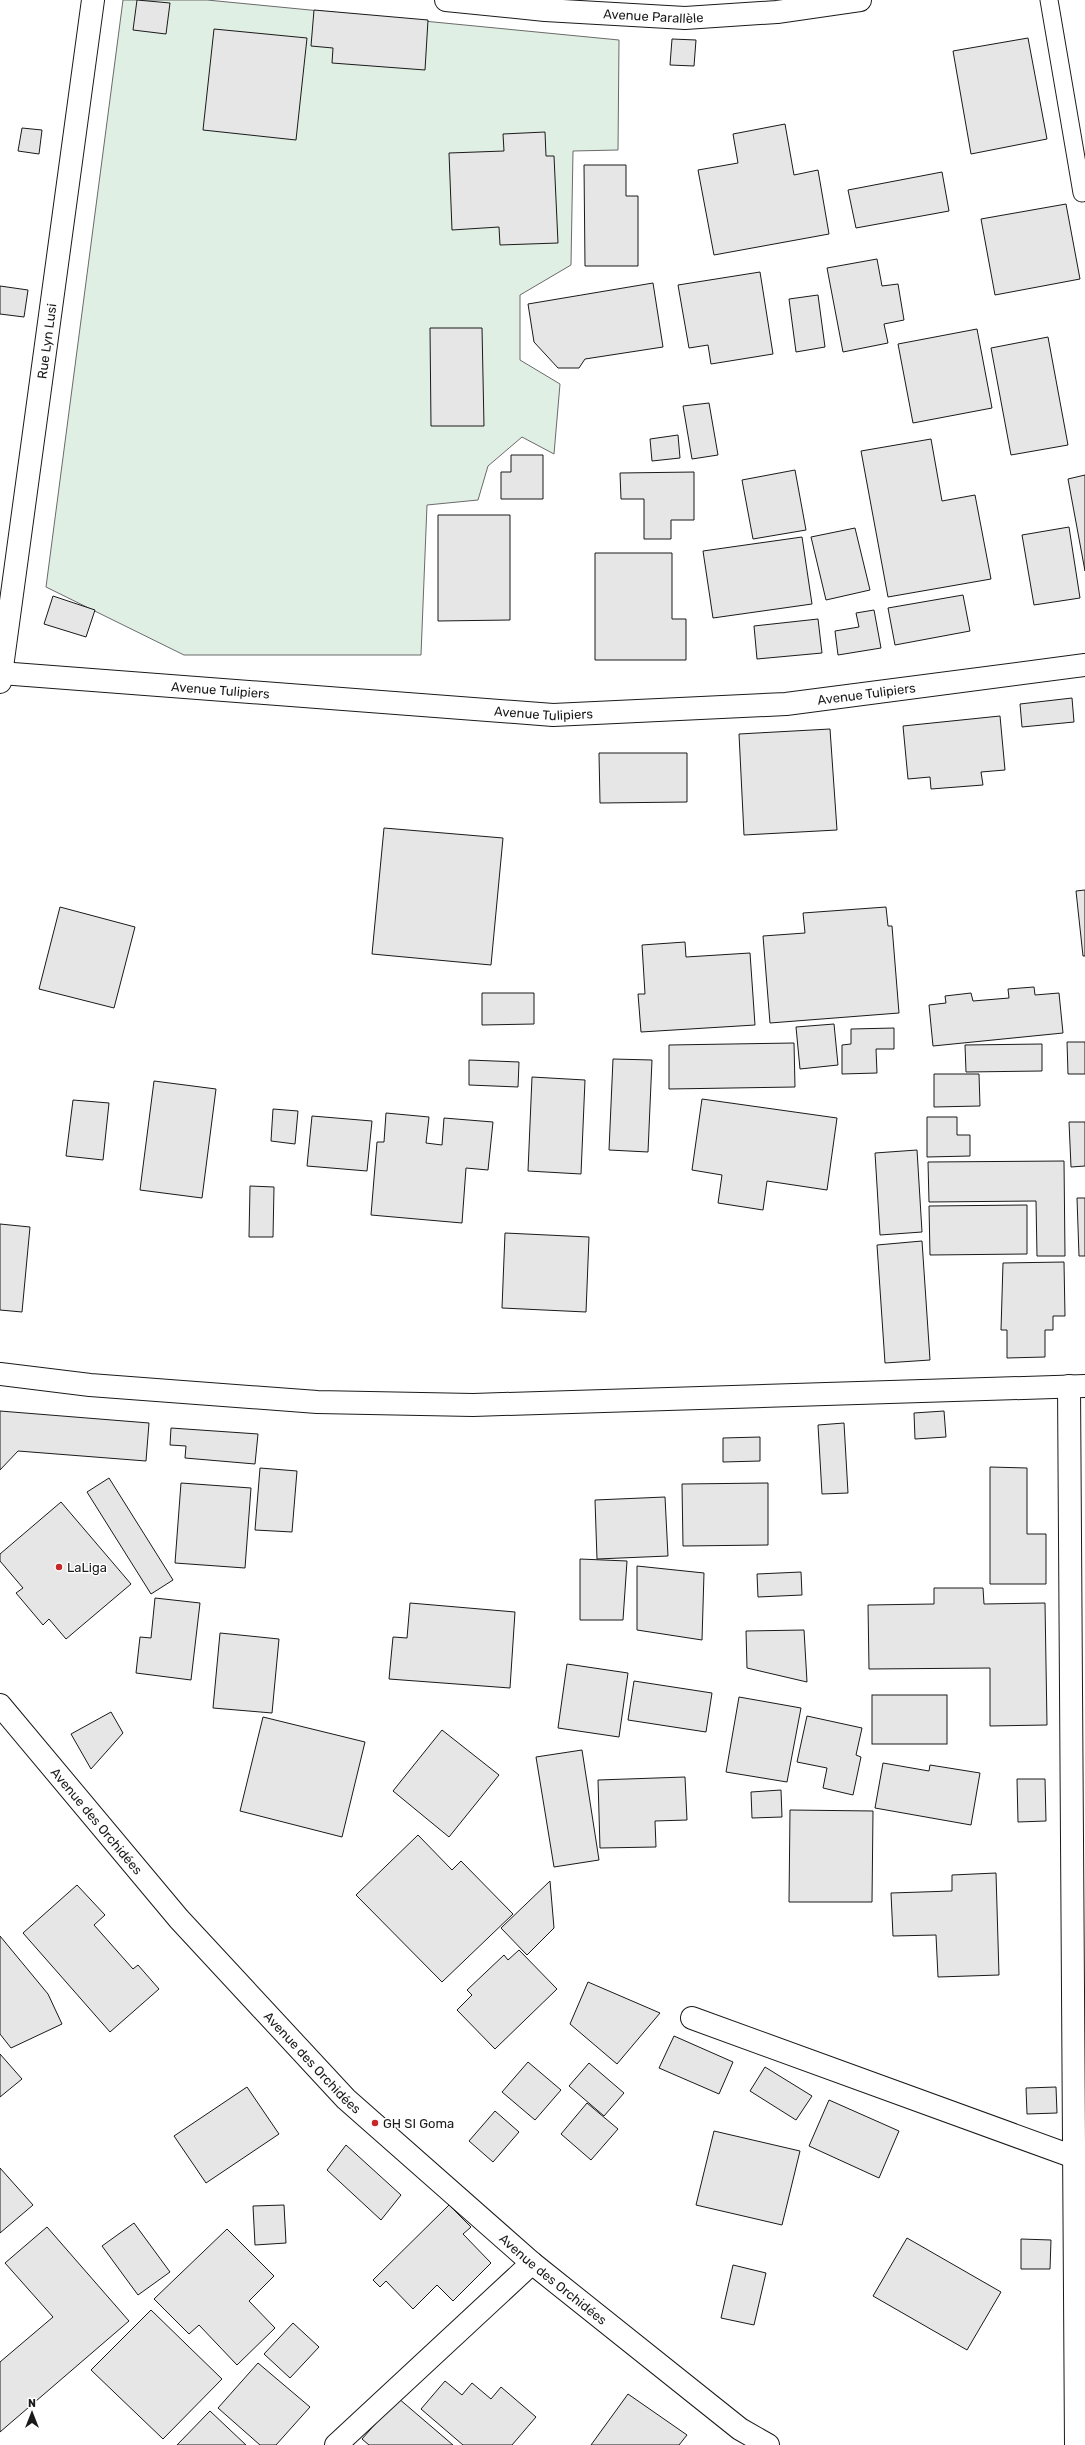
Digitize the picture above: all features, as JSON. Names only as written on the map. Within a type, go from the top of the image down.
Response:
[{"type":"street","name":"Rue Lyn Lusi","points":[[0,676],[93,0]]},
{"type":"street","name":"Avenue Parallèle","points":[[446,0],[545,10],[685,18],[777,12],[860,0]]},
{"type":"street","name":"Avenue Tulipiers","points":[[0,676],[553,715],[786,704],[1085,665]]},
{"type":"street","points":[[0,1374],[90,1385],[317,1402],[472,1404],[1077,1386],[1080,2063],[1074,2157],[1076,2445]]},
{"type":"street","name":"Avenue des Orchidées","points":[[0,1705],[179,1919],[346,2099],[532,2263],[740,2429],[768,2445]]},
{"type":"street","points":[[692,2018],[1074,2157]]},
{"type":"street","points":[[336,2445],[532,2263]]},
{"type":"lane","points":[[1049,0],[1082,193],[1085,192]]},
{"type":"green space","points":[[123,0],[207,0],[619,40],[618,150],[573,151],[571,265],[520,295],[520,360],[560,384],[554,454],[522,437],[488,466],[478,500],[427,505],[421,655],[184,655],[46,587]]},
{"type":"building","points":[[137,0],[170,3],[166,34],[133,30]]},
{"type":"building","points":[[314,10],[428,20],[425,70],[332,63],[333,48],[311,46]]},
{"type":"building","points":[[214,29],[307,38],[296,140],[203,130]]},
{"type":"building","points":[[1028,38],[1047,139],[971,154],[953,51]]},
{"type":"building","points":[[672,39],[696,40],[694,66],[670,65]]},
{"type":"building","points":[[785,124],[794,175],[818,170],[829,234],[714,255],[698,170],[738,163],[733,134]]},
{"type":"building","points":[[22,128],[42,130],[39,154],[18,151]]},
{"type":"building","points":[[545,132],[546,156],[554,156],[558,243],[500,245],[499,227],[452,230],[449,153],[504,151],[503,134]]},
{"type":"building","points":[[584,165],[626,165],[626,196],[638,196],[638,266],[585,266]]},
{"type":"building","points":[[942,172],[949,211],[856,228],[848,190]]},
{"type":"building","points":[[1066,204],[1080,279],[995,295],[981,219]]},
{"type":"building","points":[[877,259],[882,286],[898,284],[904,320],[884,324],[888,343],[843,352],[827,268]]},
{"type":"building","points":[[760,272],[773,354],[711,364],[708,345],[689,348],[678,285]]},
{"type":"building","points":[[653,283],[663,347],[585,359],[579,368],[558,368],[534,342],[528,304]]},
{"type":"building","points":[[0,286],[28,290],[24,317],[0,314]]},
{"type":"building","points":[[818,295],[825,347],[796,352],[789,299]]},
{"type":"building","points":[[430,328],[482,328],[484,426],[431,426]]},
{"type":"building","points":[[977,329],[992,408],[913,423],[898,344]]},
{"type":"building","points":[[1048,337],[1068,445],[1011,455],[991,348]]},
{"type":"building","points":[[709,403],[718,455],[692,459],[683,406]]},
{"type":"building","points":[[678,435],[680,458],[652,461],[650,439]]},
{"type":"building","points":[[931,439],[942,501],[975,495],[991,579],[888,597],[861,451]]},
{"type":"building","points":[[511,455],[543,455],[543,499],[501,499],[501,472],[511,472]]},
{"type":"building","points":[[795,470],[806,530],[753,539],[742,480]]},
{"type":"building","points":[[694,472],[694,520],[671,520],[671,539],[644,539],[644,499],[621,499],[620,473]]},
{"type":"building","points":[[1085,475],[1085,571],[1068,479]]},
{"type":"building","points":[[438,515],[510,515],[510,620],[438,621]]},
{"type":"building","points":[[1069,527],[1080,598],[1034,605],[1022,535]]},
{"type":"building","points":[[855,528],[870,590],[826,600],[811,537]]},
{"type":"building","points":[[802,537],[812,604],[713,618],[703,551]]},
{"type":"building","points":[[595,553],[672,553],[672,619],[686,619],[686,660],[595,660]]},
{"type":"building","points":[[963,595],[970,631],[895,645],[888,608]]},
{"type":"building","points":[[53,596],[95,610],[86,637],[44,624]]},
{"type":"building","points":[[874,610],[881,648],[838,655],[835,631],[859,627],[856,613]]},
{"type":"building","points":[[818,619],[822,653],[757,659],[754,626]]},
{"type":"building","points":[[1072,698],[1074,722],[1022,727],[1020,704]]},
{"type":"building","points":[[1000,716],[1005,770],[981,772],[983,785],[931,789],[930,777],[908,779],[903,726]]},
{"type":"building","points":[[830,729],[837,830],[744,835],[739,734]]},
{"type":"building","points":[[599,753],[687,753],[687,802],[600,803]]},
{"type":"building","points":[[384,828],[503,838],[491,965],[372,954]]},
{"type":"building","points":[[1085,890],[1085,956],[1083,956],[1076,891]]},
{"type":"building","points":[[60,907],[135,927],[114,1008],[39,989]]},
{"type":"building","points":[[886,907],[888,926],[892,926],[899,1013],[770,1023],[763,936],[805,933],[803,913]]},
{"type":"building","points":[[685,942],[686,957],[750,953],[755,1025],[641,1032],[638,994],[645,994],[642,945]]},
{"type":"building","points":[[1034,987],[1035,995],[1059,993],[1063,1033],[933,1046],[929,1005],[946,1003],[945,996],[971,993],[973,1001],[1009,998],[1008,989]]},
{"type":"building","points":[[482,993],[534,993],[534,1024],[482,1025]]},
{"type":"building","points":[[834,1024],[838,1065],[800,1069],[796,1027]]},
{"type":"building","points":[[894,1028],[894,1049],[876,1049],[877,1073],[842,1074],[842,1045],[851,1044],[851,1029]]},
{"type":"building","points":[[1067,1042],[1085,1042],[1085,1074],[1068,1074]]},
{"type":"building","points":[[794,1043],[795,1087],[669,1089],[669,1045]]},
{"type":"building","points":[[1042,1044],[1042,1071],[966,1072],[965,1045]]},
{"type":"building","points":[[613,1059],[652,1060],[648,1152],[609,1150]]},
{"type":"building","points":[[469,1060],[519,1062],[518,1087],[469,1085]]},
{"type":"building","points":[[934,1074],[979,1074],[980,1106],[934,1107]]},
{"type":"building","points":[[532,1077],[585,1080],[581,1174],[528,1171]]},
{"type":"building","points":[[154,1081],[216,1089],[202,1198],[140,1190]]},
{"type":"building","points":[[702,1099],[837,1118],[827,1190],[767,1181],[763,1210],[718,1203],[722,1175],[692,1170]]},
{"type":"building","points":[[73,1100],[109,1103],[103,1160],[66,1156]]},
{"type":"building","points":[[273,1109],[298,1111],[295,1144],[271,1141]]},
{"type":"building","points":[[386,1113],[429,1117],[426,1143],[442,1145],[444,1118],[493,1122],[488,1170],[466,1168],[462,1223],[371,1215],[377,1142],[384,1142]]},
{"type":"building","points":[[312,1116],[372,1121],[367,1171],[307,1166]]},
{"type":"building","points":[[927,1117],[957,1117],[957,1135],[970,1135],[970,1156],[927,1157]]},
{"type":"building","points":[[1069,1122],[1085,1122],[1085,1166],[1071,1167]]},
{"type":"building","points":[[917,1150],[922,1232],[880,1235],[875,1153]]},
{"type":"building","points":[[1064,1161],[1065,1256],[1037,1256],[1036,1201],[929,1202],[928,1162]]},
{"type":"building","points":[[250,1186],[274,1187],[273,1237],[249,1237]]},
{"type":"building","points":[[1077,1198],[1085,1198],[1085,1256],[1079,1256]]},
{"type":"building","points":[[1027,1205],[1027,1254],[930,1255],[929,1206]]},
{"type":"building","points":[[0,1224],[30,1227],[22,1312],[0,1310]]},
{"type":"building","points":[[505,1233],[589,1237],[586,1312],[502,1308]]},
{"type":"building","points":[[922,1241],[930,1360],[885,1363],[877,1245]]},
{"type":"building","points":[[1064,1262],[1065,1316],[1053,1316],[1053,1330],[1045,1330],[1045,1357],[1007,1358],[1007,1330],[1001,1330],[1003,1263]]},
{"type":"building","points":[[0,1411],[149,1423],[146,1461],[18,1451],[0,1470]]},
{"type":"building","points":[[944,1411],[946,1437],[915,1439],[914,1413]]},
{"type":"building","points":[[844,1423],[848,1493],[822,1494],[818,1425]]},
{"type":"building","points":[[171,1428],[258,1434],[255,1464],[185,1458],[186,1446],[170,1445]]},
{"type":"building","points":[[760,1437],[760,1461],[723,1462],[723,1438]]},
{"type":"building","points":[[990,1467],[1027,1468],[1027,1534],[1046,1534],[1046,1584],[990,1584]]},
{"type":"building","points":[[260,1468],[297,1471],[292,1532],[255,1530]]},
{"type":"building","points":[[109,1478],[173,1580],[151,1594],[87,1492]]},
{"type":"building","points":[[181,1483],[251,1488],[245,1568],[175,1563]]},
{"type":"building","points":[[768,1483],[768,1545],[683,1546],[682,1484]]},
{"type":"building","points":[[665,1497],[668,1556],[597,1559],[595,1500]]},
{"type":"building","points":[[61,1502],[131,1584],[66,1639],[49,1619],[43,1625],[16,1593],[23,1588],[0,1561],[0,1554]]},
{"type":"building","points":[[580,1559],[627,1561],[623,1620],[580,1620]]},
{"type":"building","points":[[637,1566],[704,1573],[702,1640],[637,1630]]},
{"type":"building","points":[[801,1572],[802,1595],[758,1597],[757,1574]]},
{"type":"building","points":[[934,1588],[983,1588],[984,1604],[1045,1603],[1047,1725],[990,1726],[990,1668],[869,1669],[868,1605],[934,1604]]},
{"type":"building","points":[[155,1598],[200,1603],[191,1680],[136,1673],[140,1637],[151,1638]]},
{"type":"building","points":[[410,1603],[515,1612],[510,1688],[389,1679],[393,1637],[407,1638]]},
{"type":"building","points":[[804,1630],[807,1682],[747,1668],[746,1631]]},
{"type":"building","points":[[220,1633],[279,1639],[272,1713],[213,1708]]},
{"type":"building","points":[[567,1664],[628,1673],[619,1737],[558,1728]]},
{"type":"building","points":[[634,1681],[712,1693],[706,1732],[628,1720]]},
{"type":"building","points":[[872,1695],[947,1695],[947,1744],[872,1744]]},
{"type":"building","points":[[739,1697],[801,1708],[787,1782],[726,1772]]},
{"type":"building","points":[[111,1712],[123,1733],[91,1769],[71,1734]]},
{"type":"building","points":[[807,1716],[862,1728],[856,1755],[861,1757],[853,1795],[823,1788],[827,1768],[797,1762]]},
{"type":"building","points":[[263,1717],[365,1742],[342,1837],[240,1811]]},
{"type":"building","points":[[442,1730],[499,1775],[449,1837],[393,1791]]},
{"type":"building","points":[[582,1750],[599,1860],[554,1867],[536,1757]]},
{"type":"building","points":[[883,1763],[929,1771],[930,1765],[980,1773],[971,1825],[875,1808]]},
{"type":"building","points":[[685,1777],[687,1820],[655,1821],[656,1847],[600,1848],[598,1780]]},
{"type":"building","points":[[1017,1779],[1045,1779],[1046,1821],[1018,1822]]},
{"type":"building","points":[[781,1790],[782,1817],[752,1818],[751,1792]]},
{"type":"building","points":[[790,1810],[873,1811],[872,1902],[789,1902]]},
{"type":"building","points":[[418,1835],[452,1870],[461,1861],[513,1914],[442,1982],[356,1895]]},
{"type":"building","points":[[996,1873],[999,1975],[938,1977],[936,1935],[893,1936],[891,1893],[952,1891],[952,1875]]},
{"type":"building","points":[[550,1881],[554,1928],[527,1955],[501,1928]]},
{"type":"building","points":[[77,1885],[105,1915],[94,1925],[133,1969],[138,1965],[159,1989],[110,2032],[23,1933]]},
{"type":"building","points":[[0,1936],[48,1994],[62,2024],[11,2048],[0,2034]]},
{"type":"building","points":[[519,1950],[557,1989],[495,2049],[457,2010],[472,1995],[467,1990],[504,1955],[508,1960]]},
{"type":"building","points":[[588,1982],[660,2013],[617,2064],[570,2024]]},
{"type":"building","points":[[674,2036],[733,2062],[719,2094],[659,2068]]},
{"type":"building","points":[[0,2054],[22,2079],[0,2097]]},
{"type":"building","points":[[528,2062],[561,2090],[535,2120],[502,2092]]},
{"type":"building","points":[[589,2063],[624,2093],[604,2116],[569,2086]]},
{"type":"building","points":[[765,2067],[812,2096],[796,2120],[750,2091]]},
{"type":"building","points":[[247,2087],[279,2134],[206,2183],[174,2136]]},
{"type":"building","points":[[1056,2087],[1057,2113],[1027,2114],[1026,2088]]},
{"type":"building","points":[[829,2100],[899,2131],[879,2178],[809,2146]]},
{"type":"building","points":[[587,2103],[618,2129],[591,2160],[561,2134]]},
{"type":"building","points":[[495,2111],[519,2132],[493,2162],[469,2141]]},
{"type":"building","points":[[714,2131],[800,2151],[782,2225],[696,2205]]},
{"type":"building","points":[[346,2145],[401,2195],[381,2220],[327,2170]]},
{"type":"building","points":[[0,2168],[33,2205],[0,2233]]},
{"type":"building","points":[[284,2205],[286,2243],[255,2245],[253,2206]]},
{"type":"building","points":[[449,2205],[471,2227],[463,2234],[491,2263],[453,2301],[437,2285],[413,2309],[386,2281],[380,2287],[373,2280]]},
{"type":"building","points":[[134,2223],[170,2272],[138,2295],[102,2246]]},
{"type":"building","points":[[47,2227],[129,2321],[0,2432],[0,2362],[53,2317],[5,2263]]},
{"type":"building","points":[[227,2229],[274,2276],[249,2301],[275,2328],[237,2365],[199,2325],[189,2334],[154,2299]]},
{"type":"building","points":[[907,2238],[1001,2292],[967,2350],[873,2296]]},
{"type":"building","points":[[1021,2239],[1051,2240],[1050,2269],[1021,2269]]},
{"type":"building","points":[[733,2265],[766,2273],[754,2325],[721,2318]]},
{"type":"building","points":[[151,2310],[222,2379],[163,2439],[91,2370]]},
{"type":"building","points":[[293,2323],[319,2347],[290,2378],[264,2354]]},
{"type":"building","points":[[258,2363],[310,2407],[276,2445],[260,2445],[218,2408]]},
{"type":"building","points":[[445,2381],[462,2395],[472,2383],[491,2399],[501,2387],[536,2417],[512,2445],[463,2445],[421,2409]]},
{"type":"building","points":[[628,2394],[687,2435],[679,2445],[591,2445]]},
{"type":"building","points":[[398,2398],[453,2445],[369,2445],[362,2439]]},
{"type":"building","points":[[210,2411],[246,2445],[177,2445]]},
{"type":"place","name":"LaLiga","points":[[59,1567]]},
{"type":"place","name":"GH SI Goma","points":[[375,2123]]}]
